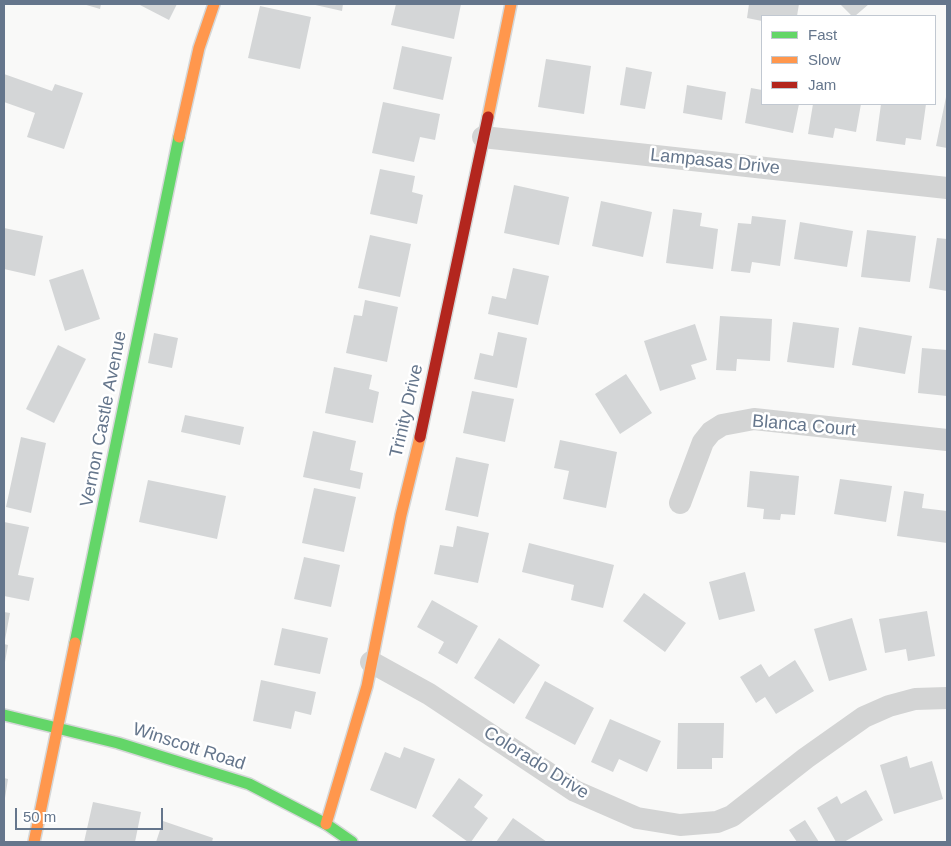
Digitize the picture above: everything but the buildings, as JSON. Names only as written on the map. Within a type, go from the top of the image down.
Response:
[{"type":"street","name":"Vernon Castle Avenue","points":[[34,842],[170,178],[199,48],[214,4]]},
{"type":"street","name":"Trinity Drive","points":[[326,824],[367,686],[401,515],[431,389],[511,4]]},
{"type":"street","name":"Lampasas Drive","points":[[483,137],[947,188]]},
{"type":"street","name":"Blanca Court","points":[[680,503],[703,442],[711,432],[722,426],[754,419],[947,440]]},
{"type":"street","name":"Colorado Drive","points":[[371,662],[429,694],[575,791],[637,818],[680,825],[717,822],[732,816],[806,758],[864,717],[889,706],[915,699],[947,698]]},
{"type":"street","name":"Winscott Road","points":[[4,715],[118,743],[249,784],[326,824],[352,842]]},
{"type":"traffic: fast","points":[[75,643],[179,137]]},
{"type":"traffic: fast","points":[[4,715],[118,743],[249,784],[326,824],[352,842]]},
{"type":"traffic: slow","points":[[179,137],[199,48],[214,4]]},
{"type":"traffic: slow","points":[[488,117],[511,4]]},
{"type":"traffic: slow","points":[[326,824],[367,686],[401,515],[420,437]]},
{"type":"traffic: slow","points":[[34,842],[75,643]]},
{"type":"traffic: jam","points":[[420,437],[488,117]]}]
